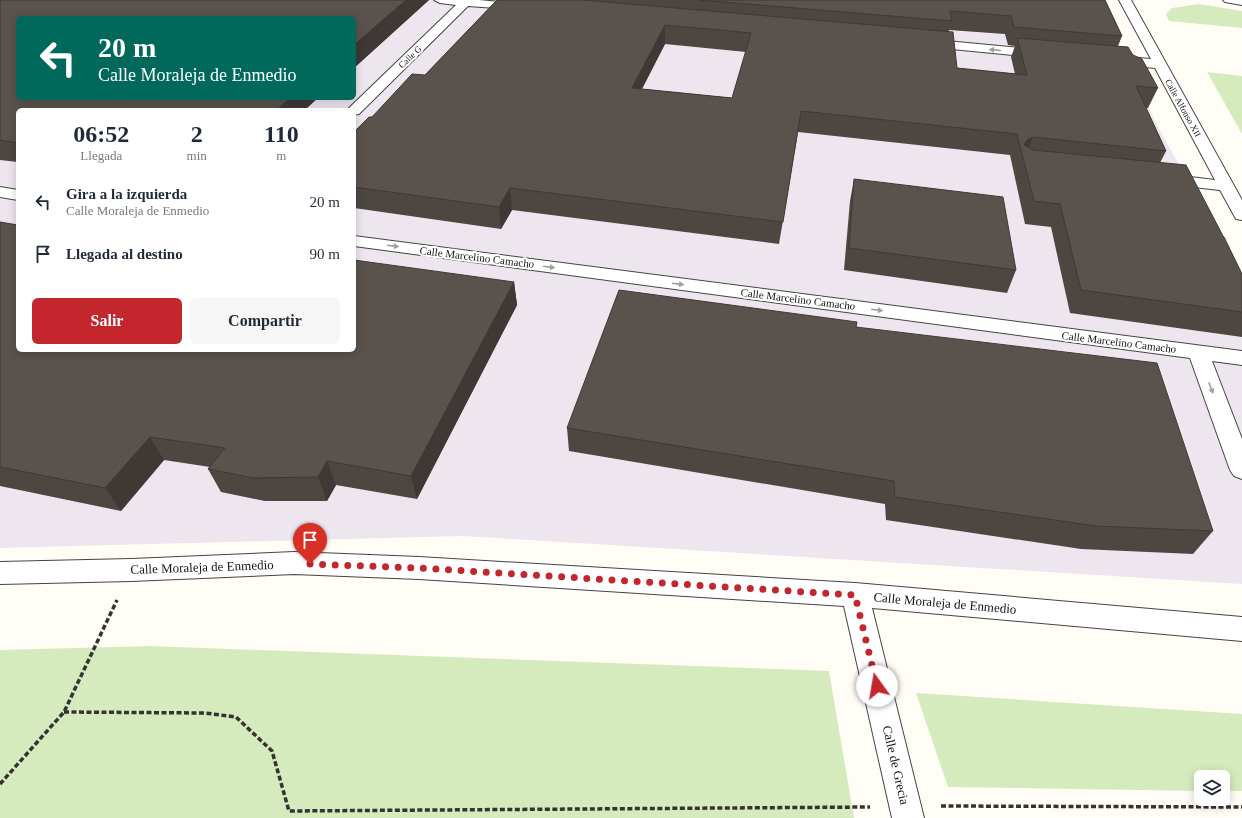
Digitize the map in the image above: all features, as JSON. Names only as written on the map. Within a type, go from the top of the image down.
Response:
[{"type":"street","points":[[440,0],[536,8]]},
{"type":"street","name":"Calle Alfonso XII","points":[[1125,0],[1242,215]]},
{"type":"street","points":[[1229,0],[1242,2]]},
{"type":"street","name":"Calle G","points":[[356,109],[465,2]]},
{"type":"street","points":[[915,42],[1057,55]]},
{"type":"street","points":[[1104,60],[1159,64]]},
{"type":"street","points":[[1149,178],[1226,186]]},
{"type":"street","points":[[0,192],[16,195]]},
{"type":"street","name":"Calle Marcelino Camacho","points":[[356,241],[1242,358]]},
{"type":"street","points":[[1198,352],[1242,470]]},
{"type":"street","name":"Calle Moraleja de Enmedio","points":[[0,573],[131,570],[294,563],[419,568],[855,595],[1242,630]]},
{"type":"street","name":"Calle de Grecia","points":[[855,595],[907,812]]},
{"type":"path","points":[[0,784],[64,712],[131,570]]},
{"type":"path","points":[[64,712],[205,713],[236,717],[272,751],[289,811],[907,812],[1242,807]]},
{"type":"shaded area","points":[[0,0],[1090,0],[1242,281],[1242,584],[462,536],[0,548]]},
{"type":"green space","points":[[1199,4],[1242,11],[1242,28],[1169,21],[1166,14],[1172,8]]},
{"type":"green space","points":[[1207,72],[1242,76],[1242,134]]},
{"type":"green space","points":[[150,646],[829,671],[854,818],[0,818],[0,650]]},
{"type":"green space","points":[[916,693],[1242,714],[1242,791],[1230,791],[1230,770],[1194,770],[1194,791],[948,787]]},
{"type":"building","points":[[0,0],[406,0],[356,43],[356,16],[16,16],[16,100],[288,100],[278,108],[16,108],[16,143],[0,140]]},
{"type":"building","points":[[497,0],[583,0],[953,32],[957,68],[1027,75],[1017,38],[1128,47],[1133,55],[1142,59],[1158,88],[1136,86],[1166,151],[1033,137],[1027,140],[1024,145],[1033,150],[1186,165],[1242,274],[1242,312],[1081,290],[1060,204],[1034,201],[1017,134],[801,111],[783,222],[510,188],[499,207],[356,187],[356,130],[369,117],[372,117],[412,74],[425,75]],"holes":[[[665,25],[751,33],[732,98],[632,88]]]},
{"type":"building","points":[[699,0],[1105,0],[1122,36],[1014,27],[1011,16],[950,11],[952,21]]},
{"type":"building","points":[[854,179],[1003,197],[1016,270],[849,248]]},
{"type":"building","points":[[0,222],[16,225],[16,352],[356,352],[356,260],[514,282],[411,476],[327,461],[318,477],[254,478],[208,469],[225,448],[150,437],[105,488],[0,467]]},
{"type":"building","points":[[619,290],[857,322],[856,327],[1157,363],[1213,531],[1096,526],[895,497],[894,481],[567,428]]},
{"type":"route","points":[[310,564],[419,568],[855,595],[877,686]]}]
